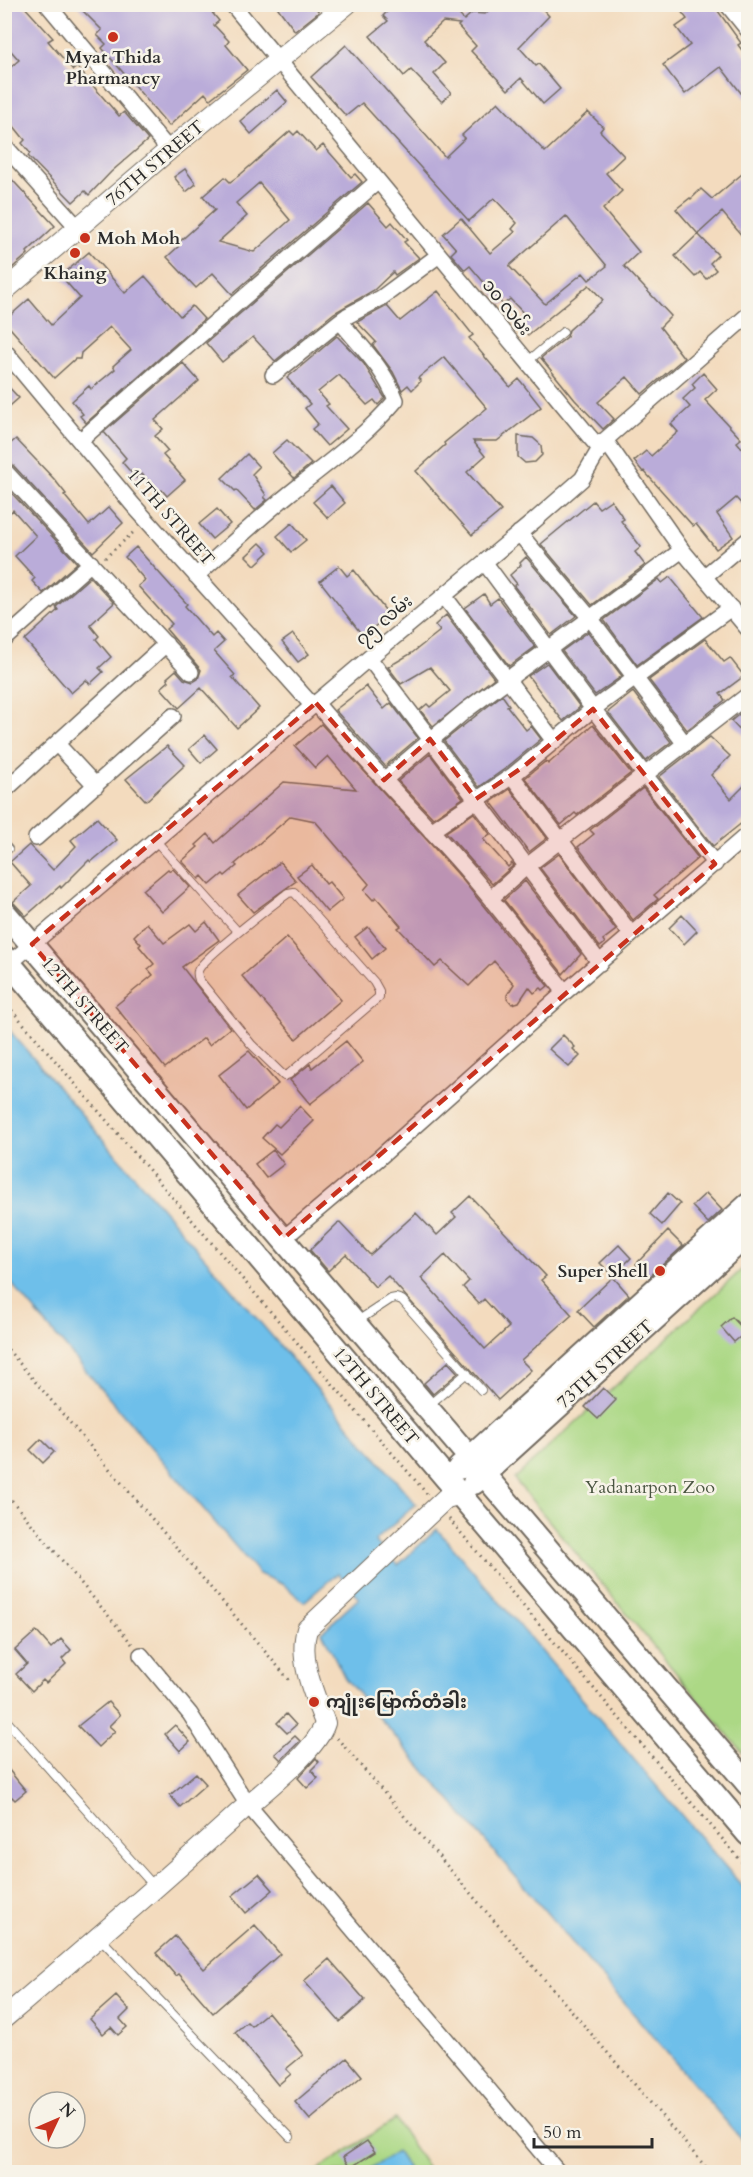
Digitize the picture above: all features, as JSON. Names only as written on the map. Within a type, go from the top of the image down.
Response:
[{"type":"main road","name":"12TH STREET","points":[[4,912],[748,1784]]},
{"type":"main road","name":"12TH STREET","points":[[7,960],[445,1498],[748,1834]]},
{"type":"main road","name":"73TH STREET","points":[[476,1466],[748,1205]]},
{"type":"main road","name":"73TH STREET","points":[[476,1466],[748,1234]]},
{"type":"main road","points":[[445,1498],[476,1466]]},
{"type":"street","points":[[47,4],[169,150]]},
{"type":"street","name":"၁၀ လမ်း","points":[[232,4],[596,444],[605,440],[682,550],[748,628]]},
{"type":"street","name":"76TH STREET","points":[[4,291],[169,150],[347,4]]},
{"type":"street","points":[[727,4],[748,30]]},
{"type":"street","points":[[4,145],[78,228]]},
{"type":"street","points":[[81,440],[378,181]]},
{"type":"street","points":[[273,375],[340,321],[381,298],[439,255]]},
{"type":"street","name":"၇၅ လမ်း","points":[[7,960],[32,944],[582,479],[605,440],[748,315]]},
{"type":"street","points":[[196,576],[286,496],[360,436],[396,400],[380,368],[340,321]]},
{"type":"street","name":"11TH STREET","points":[[4,350],[196,576],[491,898],[565,992]]},
{"type":"street","points":[[4,470],[191,672]]},
{"type":"street","points":[[519,533],[590,618],[685,744]]},
{"type":"street","points":[[705,576],[748,540]]},
{"type":"street","points":[[384,780],[430,739],[682,550]]},
{"type":"street","points":[[485,563],[593,709],[715,864]]},
{"type":"street","points":[[4,640],[93,565]]},
{"type":"street","points":[[444,596],[554,741]]},
{"type":"street","points":[[431,831],[512,776],[593,709],[731,608]]},
{"type":"street","points":[[7,784],[57,744],[166,644]]},
{"type":"street","points":[[369,658],[600,963]]},
{"type":"street","points":[[491,898],[527,866],[748,695]]},
{"type":"street","points":[[36,838],[173,716]]},
{"type":"street","points":[[57,744],[96,786]]},
{"type":"street","points":[[512,776],[562,839],[631,934]]},
{"type":"street","points":[[284,1238],[379,1158],[631,934],[748,834]]},
{"type":"street","points":[[4,2018],[156,1888],[313,1743],[325,1723],[311,1688],[305,1655],[305,1635],[310,1624],[445,1498]]},
{"type":"street","points":[[141,1655],[190,1713],[248,1805],[558,2172]]},
{"type":"lane","points":[[527,362],[563,332]]},
{"type":"lane","points":[[155,840],[238,932]]},
{"type":"lane","points":[[294,892],[374,982],[379,991],[379,997],[284,1076],[251,1044],[199,980],[198,970],[201,966],[238,932],[288,893],[294,892]]},
{"type":"lane","points":[[355,1323],[386,1301],[396,1298],[402,1300],[481,1390]]},
{"type":"lane","points":[[427,1407],[467,1373]]},
{"type":"lane","points":[[4,1718],[156,1888]]},
{"type":"lane","points":[[99,1937],[290,2137]]},
{"type":"path","points":[[93,565],[147,520]]},
{"type":"path","points":[[4,1001],[445,1498],[748,1869]]},
{"type":"path","points":[[4,1345],[295,1686]]},
{"type":"path","points":[[4,1491],[141,1655]]},
{"type":"path","points":[[325,1723],[710,2172]]},
{"type":"highlighted area","points":[[316,703],[384,780],[430,739],[476,799],[523,767],[593,709],[715,864],[284,1238],[32,944]]},
{"type":"green space","name":"Yadanarpon Zoo","points":[[748,1264],[748,1759],[514,1479]]},
{"type":"green space","points":[[395,2119],[430,2172],[315,2172]]},
{"type":"water","points":[[4,1024],[416,1504],[375,1541],[398,1565],[437,1529],[748,1893],[748,2147],[345,1678],[322,1632],[359,1598],[338,1573],[304,1602],[284,1585],[259,1574],[5,1276]]},
{"type":"water","points":[[397,2152],[410,2172],[365,2172]]},
{"type":"building","points":[[4,4],[22,4],[53,38],[48,41],[73,70],[77,67],[119,116],[124,112],[148,140],[111,172],[89,195],[85,191],[73,202],[28,156],[30,153],[22,143],[25,140],[4,114],[4,73],[19,60],[4,43]]},
{"type":"building","points":[[76,4],[205,4],[219,21],[214,25],[229,41],[226,45],[247,70],[210,99],[205,93],[169,126],[102,48],[106,44],[97,35],[102,30]]},
{"type":"building","points":[[275,4],[313,4],[319,12],[295,31]]},
{"type":"building","points":[[394,4],[449,4],[464,20],[472,13],[485,14],[495,4],[538,4],[549,16],[519,47],[536,66],[539,64],[560,89],[543,104],[521,78],[508,90],[471,51],[476,46],[458,26],[460,24],[443,22],[424,40],[445,63],[434,74],[451,93],[442,102],[411,70],[404,76],[370,36],[388,21],[383,16]]},
{"type":"building","points":[[688,4],[713,4],[741,43],[738,45],[748,58],[748,102],[721,67],[685,94],[663,65],[690,45],[676,27],[687,19],[680,10]]},
{"type":"building","points":[[346,45],[445,157],[465,138],[462,135],[498,102],[545,152],[588,112],[603,127],[600,131],[624,156],[606,173],[622,191],[603,209],[639,252],[624,266],[671,316],[660,327],[684,358],[642,394],[627,377],[598,402],[614,419],[603,429],[575,400],[541,358],[567,337],[569,330],[603,300],[589,285],[528,335],[519,323],[527,317],[510,299],[503,305],[470,266],[465,270],[451,254],[456,249],[443,234],[461,218],[490,253],[515,232],[512,229],[517,223],[494,198],[469,221],[362,103],[346,116],[311,77]],"holes":[[[566,216],[607,266],[589,280],[583,273],[545,304],[509,266]]]},
{"type":"building","points":[[277,90],[287,102],[251,134],[240,121]]},
{"type":"building","points":[[290,131],[294,135],[298,131],[316,151],[323,145],[351,177],[355,174],[362,182],[232,294],[213,273],[196,288],[167,257],[179,246],[177,244],[215,210],[203,196],[225,177],[230,182]],"holes":[[[259,183],[290,220],[254,252],[218,242],[247,216],[236,203]]]},
{"type":"building","points":[[185,169],[196,184],[186,192],[174,177]]},
{"type":"building","points":[[748,169],[748,243],[722,212],[698,234],[676,209],[701,189],[712,199]]},
{"type":"building","points":[[4,171],[55,226],[4,275]]},
{"type":"building","points":[[368,203],[388,226],[392,222],[407,240],[404,242],[419,258],[395,275],[393,272],[374,290],[334,313],[275,361],[253,337],[222,362],[206,343]]},
{"type":"building","points":[[698,234],[718,255],[710,263],[716,270],[706,279],[700,272],[695,277],[675,256]]},
{"type":"building","points":[[89,252],[125,293],[145,276],[180,316],[192,306],[204,319],[86,423],[80,416],[83,414],[72,401],[89,386],[91,389],[115,369],[113,366],[131,350],[110,327],[81,353],[80,359],[75,359],[54,378],[4,321],[29,299],[51,325],[80,298],[61,276]]},
{"type":"building","points":[[438,291],[473,335],[469,338],[510,387],[519,379],[541,407],[497,441],[473,441],[485,456],[467,472],[501,511],[472,535],[416,471],[445,445],[444,443],[487,408],[444,357],[418,378],[421,381],[412,390],[408,385],[402,390],[393,372],[373,345],[376,342],[357,322],[387,306],[400,321]]},
{"type":"building","points":[[337,336],[364,364],[385,398],[378,405],[374,400],[367,405],[339,375],[318,392],[329,404],[326,406],[347,429],[327,446],[312,429],[318,424],[305,408],[310,404],[287,378]]},
{"type":"building","points":[[183,363],[199,381],[155,420],[163,429],[155,436],[168,451],[163,455],[185,480],[167,496],[162,490],[159,493],[142,474],[136,478],[122,462],[126,458],[104,432]]},
{"type":"building","points":[[703,373],[717,389],[705,400],[741,439],[737,442],[748,455],[748,511],[736,498],[717,514],[733,537],[716,549],[696,524],[693,526],[634,461],[646,451],[651,456],[678,432],[671,424],[690,407],[683,399],[695,388],[692,384]]},
{"type":"building","points":[[4,382],[19,398],[4,411]]},
{"type":"building","points":[[518,436],[533,438],[541,445],[542,455],[535,462],[525,463],[518,457]]},
{"type":"building","points":[[16,439],[54,479],[89,525],[109,507],[123,523],[93,552],[11,463],[4,461],[4,449]]},
{"type":"building","points":[[287,440],[311,464],[294,478],[272,453]]},
{"type":"building","points":[[247,454],[259,467],[252,474],[267,500],[255,510],[222,478]]},
{"type":"building","points":[[4,485],[77,563],[43,593],[32,581],[35,578],[15,556],[36,536],[13,510],[4,518]]},
{"type":"building","points":[[331,486],[345,503],[328,518],[313,502]]},
{"type":"building","points":[[611,500],[624,519],[621,521],[641,547],[635,552],[645,565],[592,605],[541,544],[593,501],[599,508]]},
{"type":"building","points":[[217,509],[230,524],[212,539],[199,524]]},
{"type":"building","points":[[292,523],[306,540],[291,552],[277,536]]},
{"type":"building","points":[[260,543],[269,552],[255,565],[246,556]]},
{"type":"building","points":[[136,547],[187,604],[185,606],[212,637],[216,633],[224,642],[214,651],[235,675],[232,677],[259,708],[237,728],[201,688],[179,708],[161,688],[176,670],[184,679],[193,682],[198,679],[201,670],[166,629],[172,624],[138,586],[145,580],[125,557]]},
{"type":"building","points":[[526,557],[576,616],[551,635],[514,586],[517,584],[510,575]]},
{"type":"building","points":[[339,566],[347,576],[354,570],[389,615],[363,636],[320,581]]},
{"type":"building","points":[[90,577],[114,603],[90,625],[99,636],[96,639],[111,657],[99,668],[103,672],[90,684],[86,680],[71,693],[25,640],[58,610],[56,607]]},
{"type":"building","points":[[670,577],[703,617],[637,665],[604,620],[659,579],[662,583]]},
{"type":"building","points":[[484,594],[490,604],[498,598],[535,647],[509,666],[465,608]]},
{"type":"building","points":[[446,615],[494,678],[433,726],[420,710],[427,704],[430,707],[450,691],[430,667],[401,684],[388,667],[412,653],[440,631],[435,625]]},
{"type":"building","points":[[588,632],[622,676],[595,695],[562,651]]},
{"type":"building","points":[[293,634],[309,654],[298,662],[282,642]]},
{"type":"building","points":[[705,639],[724,662],[730,658],[744,676],[720,694],[725,700],[687,730],[649,680]]},
{"type":"building","points":[[547,663],[580,707],[563,721],[528,676]]},
{"type":"building","points":[[366,686],[384,709],[391,703],[418,738],[385,766],[335,710]]},
{"type":"building","points":[[633,692],[671,742],[646,761],[608,712]]},
{"type":"building","points":[[502,695],[509,705],[507,706],[526,730],[531,726],[541,739],[479,787],[444,741]]},
{"type":"building","points":[[748,707],[748,739],[731,721]]},
{"type":"building","points":[[321,724],[457,873],[548,986],[534,993],[529,987],[519,1002],[512,1004],[507,995],[514,984],[494,961],[469,986],[442,961],[435,967],[398,928],[401,926],[376,897],[373,900],[364,890],[369,884],[315,821],[291,816],[235,864],[237,866],[210,885],[202,876],[199,879],[182,861],[198,847],[196,845],[208,834],[215,843],[284,782],[356,789],[328,756],[315,768],[295,746]]},
{"type":"building","points":[[593,725],[631,773],[561,825],[525,778],[546,761],[548,764]]},
{"type":"building","points":[[205,735],[217,749],[201,763],[189,749]]},
{"type":"building","points":[[710,737],[730,756],[711,775],[731,799],[748,782],[748,818],[713,846],[659,777]]},
{"type":"building","points":[[167,746],[185,765],[146,801],[126,779]]},
{"type":"building","points":[[430,754],[463,798],[433,818],[398,781]]},
{"type":"building","points":[[643,788],[698,858],[654,895],[658,899],[633,920],[578,847],[594,834],[590,830]]},
{"type":"building","points":[[510,789],[547,838],[529,852],[491,802]]},
{"type":"building","points":[[474,813],[490,834],[483,839],[508,867],[512,863],[514,865],[492,884],[446,832]]},
{"type":"building","points":[[97,818],[117,840],[91,862],[89,860],[61,888],[60,886],[26,916],[13,902],[31,886],[10,862],[29,845],[53,870],[76,846],[71,840]]},
{"type":"building","points":[[559,854],[616,930],[603,940],[605,943],[600,947],[540,868]]},
{"type":"building","points":[[280,862],[296,881],[253,912],[238,895]]},
{"type":"building","points":[[312,865],[326,884],[329,882],[343,899],[327,912],[297,876]]},
{"type":"building","points":[[168,869],[170,871],[173,869],[190,887],[162,912],[143,890]]},
{"type":"building","points":[[525,881],[581,954],[563,974],[504,900]]},
{"type":"building","points":[[682,915],[697,931],[684,944],[669,928]]},
{"type":"building","points":[[206,922],[219,940],[182,967],[230,1028],[209,1045],[204,1038],[165,1068],[115,1006],[153,975],[148,969],[154,964],[134,936],[147,923],[164,943],[190,924],[196,931]]},
{"type":"building","points":[[368,927],[385,948],[372,959],[355,937]]},
{"type":"building","points":[[287,937],[341,1000],[296,1039],[242,976]]},
{"type":"building","points":[[563,1035],[580,1056],[569,1067],[549,1049]]},
{"type":"building","points":[[346,1041],[363,1062],[310,1104],[290,1080],[310,1064],[312,1068]]},
{"type":"building","points":[[249,1051],[278,1084],[246,1110],[219,1075]]},
{"type":"building","points":[[300,1106],[314,1121],[280,1154],[262,1138],[275,1124],[279,1127]]},
{"type":"building","points":[[273,1150],[284,1164],[266,1178],[255,1164]]},
{"type":"building","points":[[668,1193],[680,1204],[662,1225],[650,1214]]},
{"type":"building","points":[[706,1193],[722,1210],[708,1223],[692,1206]]},
{"type":"building","points":[[470,1196],[546,1276],[541,1280],[572,1315],[521,1360],[531,1370],[498,1400],[388,1276],[375,1287],[346,1254],[328,1271],[310,1250],[339,1222],[370,1255],[416,1213],[437,1235],[456,1217],[452,1213]],"holes":[[[445,1255],[469,1281],[463,1287],[479,1304],[484,1299],[509,1327],[485,1349],[421,1278]]]},
{"type":"building","points":[[668,1231],[683,1246],[649,1277],[636,1264]]},
{"type":"building","points":[[619,1245],[631,1258],[613,1276],[600,1263]]},
{"type":"building","points":[[613,1277],[629,1295],[594,1327],[578,1310]]},
{"type":"building","points":[[732,1317],[746,1332],[734,1342],[721,1327]]},
{"type":"building","points":[[448,1362],[458,1373],[433,1394],[424,1383]]},
{"type":"building","points":[[603,1388],[616,1400],[598,1419],[585,1407]]},
{"type":"building","points":[[41,1439],[54,1452],[43,1463],[30,1450]]},
{"type":"building","points":[[36,1631],[51,1648],[61,1639],[71,1650],[62,1659],[66,1664],[46,1683],[43,1680],[32,1691],[16,1674],[27,1664],[15,1650]]},
{"type":"building","points":[[108,1702],[120,1715],[109,1726],[115,1731],[98,1747],[78,1726]]},
{"type":"building","points":[[286,1714],[296,1725],[287,1733],[277,1723]]},
{"type":"building","points":[[175,1725],[190,1742],[180,1751],[165,1734]]},
{"type":"building","points":[[295,1736],[300,1741],[281,1760],[275,1754]]},
{"type":"building","points":[[316,1758],[319,1762],[311,1770],[318,1778],[307,1788],[298,1778]]},
{"type":"building","points":[[4,1764],[26,1791],[15,1800],[12,1797],[4,1803]]},
{"type":"building","points":[[196,1773],[206,1784],[180,1807],[170,1795]]},
{"type":"building","points":[[259,1874],[273,1890],[246,1913],[232,1896]]},
{"type":"building","points":[[255,1925],[280,1954],[213,2013],[179,1974],[176,1976],[156,1953],[175,1936],[204,1969]]},
{"type":"building","points":[[329,1959],[365,2000],[340,2022],[304,1981]]},
{"type":"building","points":[[116,1996],[129,2010],[120,2019],[127,2027],[118,2035],[111,2027],[103,2034],[90,2019]]},
{"type":"building","points":[[268,2012],[303,2055],[286,2069],[291,2074],[278,2085],[235,2032],[247,2022],[251,2026]]},
{"type":"building","points":[[347,2058],[362,2076],[310,2120],[295,2102]]},
{"type":"building","points":[[367,2141],[375,2152],[350,2168],[343,2157]]},
{"type":"place","name":"Myat Thida Pharmancy","points":[[113,37]]},
{"type":"place","name":"Moh Moh","points":[[85,238]]},
{"type":"place","name":"Khaing","points":[[75,253]]},
{"type":"place","name":"Super Shell","points":[[660,1271]]},
{"type":"place","name":"ကျုံးမြောက်တံခါး","points":[[314,1702]]}]
